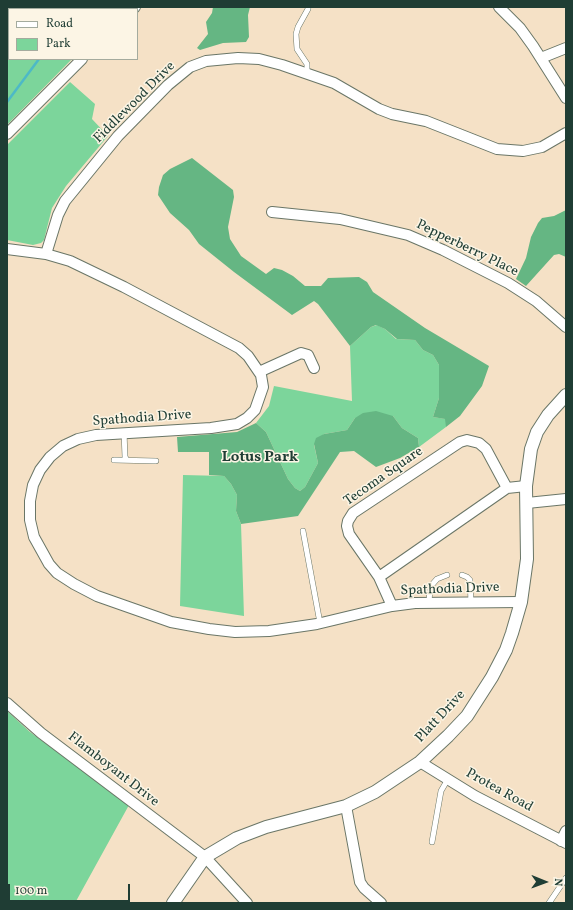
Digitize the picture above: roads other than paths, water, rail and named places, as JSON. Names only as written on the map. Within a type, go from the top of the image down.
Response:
[{"type":"street","points":[[499,7],[520,28],[566,98]]},
{"type":"street","points":[[541,58],[566,48]]},
{"type":"street","name":"Fiddlewood Drive","points":[[46,254],[58,215],[65,201],[118,136],[168,85],[190,67],[206,61],[224,58],[250,58],[282,64],[334,83],[386,112],[426,121],[497,148],[523,150],[542,146],[566,133]]},
{"type":"street","points":[[7,134],[81,60]]},
{"type":"street","name":"Pepperberry Place","points":[[272,212],[340,219],[408,235],[443,250],[508,283],[536,302],[566,327]]},
{"type":"street","name":"Spathodia Drive","points":[[7,249],[46,254],[70,261],[124,287],[239,348],[248,356],[259,372],[263,386],[260,399],[255,410],[247,418],[237,424],[211,428],[124,432],[96,435],[78,439],[63,446],[50,457],[40,470],[33,485],[30,501],[30,520],[34,537],[39,549],[57,573],[96,596],[152,616],[194,627],[252,632],[320,623],[392,606],[429,603],[521,602]]},
{"type":"street","points":[[259,372],[301,353],[308,355],[314,368]]},
{"type":"street","name":"Platt Drive","points":[[173,903],[205,857],[237,838],[266,827],[346,806],[375,792],[420,762],[457,726],[478,700],[506,650],[521,602],[527,559],[526,486],[531,449],[537,432],[548,415],[566,395]]},
{"type":"street","name":"Tecoma Square","points":[[392,606],[379,577],[349,534],[347,526],[353,513],[460,442],[467,440],[479,442],[486,449],[507,488]]},
{"type":"street","points":[[379,577],[507,488],[526,486]]},
{"type":"street","points":[[527,503],[566,499]]},
{"type":"street","name":"Flamboyant Drive","points":[[7,703],[41,733],[205,857],[247,903]]},
{"type":"street","name":"Protea Road","points":[[420,762],[475,796],[563,842]]},
{"type":"street","points":[[346,806],[360,882],[364,888],[381,903]]},
{"type":"street","points":[[563,842],[566,831]]},
{"type":"lane","points":[[307,73],[307,64],[298,49],[296,34],[308,9]]},
{"type":"lane","points":[[124,432],[125,457],[127,460]]},
{"type":"lane","points":[[114,460],[156,461]]},
{"type":"lane","points":[[304,531],[320,623]]},
{"type":"lane","points":[[429,603],[430,587],[437,580],[447,575]]},
{"type":"lane","points":[[462,575],[470,580],[471,602]]},
{"type":"lane","points":[[432,842],[441,791],[448,779]]},
{"type":"lane","points":[[549,903],[566,878]]},
{"type":"waterway","points":[[7,102],[38,60]]},
{"type":"district","name":"Lotus Park","points":[[260,458]]}]
